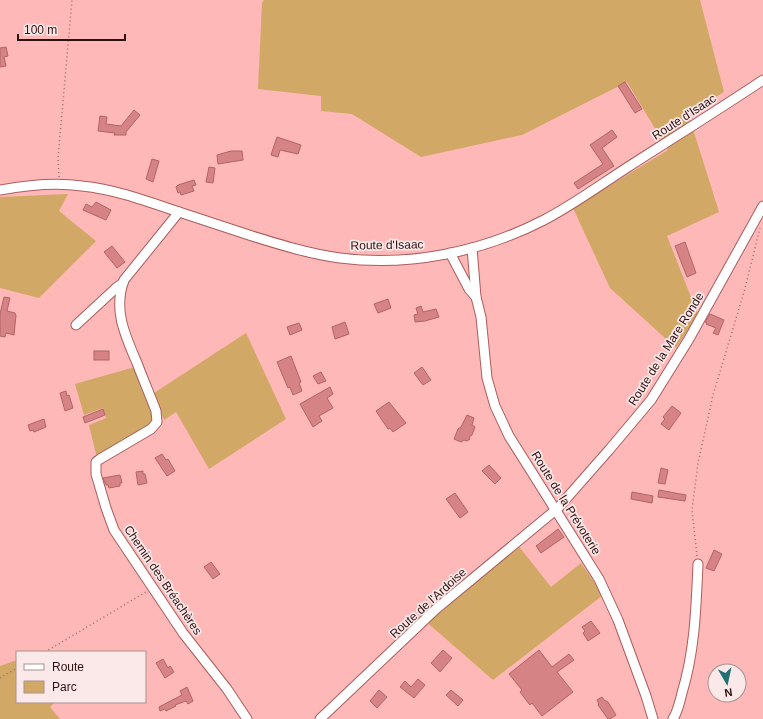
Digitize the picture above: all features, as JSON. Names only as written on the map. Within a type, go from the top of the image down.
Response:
[{"type":"street","name":"Route d'Isaac","points":[[0,190],[19,186],[60,184],[81,185],[105,189],[128,195],[295,249],[333,257],[386,260],[450,253],[472,248],[508,236],[546,219],[622,172],[763,80]]},
{"type":"street","name":"Route de la Mare Ronde","points":[[556,510],[651,400],[689,339],[763,206]]},
{"type":"street","name":"Chemin des Bréachères","points":[[179,212],[123,283],[119,304],[123,330],[156,411],[156,422],[151,429],[96,462],[96,474],[114,530],[183,633],[227,690],[247,719]]},
{"type":"street","name":"Route de la Prévoterie","points":[[472,248],[476,297],[481,317],[487,378],[495,406],[509,436],[583,552],[611,603],[646,696],[653,719]]},
{"type":"street","name":"Route de la Prévoterie","points":[[450,253],[469,289],[476,297]]},
{"type":"street","points":[[76,325],[123,283]]},
{"type":"street","name":"Route de l'Ardoise","points":[[320,719],[436,610],[556,510]]},
{"type":"street","points":[[673,719],[684,685],[693,647],[698,564]]},
{"type":"path","points":[[60,184],[58,158],[72,0]]},
{"type":"path","points":[[698,564],[692,510],[698,463],[713,395],[744,292],[761,222]]},
{"type":"path","points":[[47,651],[153,588]]},
{"type":"path","points":[[0,678],[16,669]]},
{"type":"green space","points":[[264,0],[700,0],[724,92],[688,113],[719,212],[667,236],[698,315],[676,348],[610,288],[573,208],[668,150],[627,82],[522,135],[421,157],[352,114],[321,111],[321,96],[258,89],[262,3]]},
{"type":"green space","points":[[68,194],[59,211],[96,241],[39,298],[0,288],[0,197]]},
{"type":"green space","points":[[246,333],[286,419],[209,469],[176,412],[164,420],[154,393]]},
{"type":"green space","points":[[135,367],[154,418],[151,425],[97,458],[89,425],[106,418],[103,408],[84,415],[75,384]]},
{"type":"green space","points":[[513,539],[551,587],[581,563],[603,595],[493,680],[423,619]]},
{"type":"green space","points":[[16,660],[16,703],[54,703],[50,707],[60,719],[0,719],[0,666]]},
{"type":"building","points":[[6,47],[8,56],[4,57],[6,66],[0,67],[0,48]]},
{"type":"building","points":[[625,82],[642,109],[635,113],[618,86]]},
{"type":"building","points":[[134,110],[140,115],[126,132],[126,135],[114,135],[115,133],[98,131],[100,116],[107,117],[106,124],[121,126]]},
{"type":"building","points":[[612,130],[617,137],[602,148],[614,166],[578,189],[574,183],[603,164],[590,145]]},
{"type":"building","points":[[277,137],[301,145],[298,154],[280,150],[278,157],[271,155]]},
{"type":"building","points":[[231,151],[242,151],[243,160],[218,164],[217,155]]},
{"type":"building","points":[[152,159],[159,161],[153,182],[146,179]]},
{"type":"building","points":[[209,167],[215,168],[213,183],[206,182]]},
{"type":"building","points":[[194,180],[196,185],[192,186],[194,191],[181,195],[180,192],[178,193],[176,187],[178,185]]},
{"type":"building","points":[[96,202],[111,210],[106,220],[83,210],[86,204],[92,207]]},
{"type":"building","points":[[685,242],[696,273],[687,277],[675,246]]},
{"type":"building","points":[[112,246],[125,262],[117,268],[104,252]]},
{"type":"building","points":[[4,297],[10,298],[7,311],[15,313],[16,315],[14,335],[6,333],[5,337],[0,336],[0,314]]},
{"type":"building","points":[[388,299],[391,308],[378,313],[374,304]]},
{"type":"building","points":[[421,306],[423,312],[436,309],[439,317],[415,322],[414,315],[418,314],[416,308]]},
{"type":"building","points":[[710,314],[724,320],[718,335],[713,333],[716,328],[706,324],[707,323],[705,322]]},
{"type":"building","points":[[345,322],[349,334],[335,339],[332,327]]},
{"type":"building","points":[[299,323],[302,330],[290,335],[287,327]]},
{"type":"building","points":[[94,351],[109,351],[109,360],[94,360]]},
{"type":"building","points":[[291,356],[301,382],[299,383],[302,391],[293,395],[290,387],[288,388],[277,362]]},
{"type":"building","points":[[422,367],[431,380],[423,385],[414,373]]},
{"type":"building","points":[[321,372],[326,381],[318,384],[313,376]]},
{"type":"building","points":[[330,387],[333,394],[327,398],[333,408],[319,416],[322,421],[313,427],[300,404]]},
{"type":"building","points":[[66,391],[67,396],[69,395],[73,408],[65,411],[60,393]]},
{"type":"building","points":[[389,402],[406,423],[393,432],[390,428],[388,429],[376,411]]},
{"type":"building","points":[[672,406],[681,413],[669,430],[661,424],[665,419],[663,417]]},
{"type":"building","points":[[103,409],[105,415],[85,423],[83,417]]},
{"type":"building","points":[[467,415],[474,418],[472,425],[475,427],[472,435],[469,437],[470,439],[461,442],[454,439],[458,429],[461,427]]},
{"type":"building","points":[[44,419],[46,427],[34,432],[33,430],[30,431],[28,425]]},
{"type":"building","points":[[162,454],[166,460],[168,459],[175,471],[167,476],[155,458]]},
{"type":"building","points":[[489,465],[501,478],[495,484],[482,471]]},
{"type":"building","points":[[661,468],[668,470],[665,484],[658,483]]},
{"type":"building","points":[[143,471],[147,483],[138,485],[136,472]]},
{"type":"building","points":[[120,475],[122,483],[120,483],[120,486],[109,488],[103,478]]},
{"type":"building","points":[[659,490],[686,495],[685,501],[658,497]]},
{"type":"building","points":[[632,492],[653,496],[652,503],[631,499]]},
{"type":"building","points":[[455,493],[468,512],[460,518],[446,499]]},
{"type":"building","points":[[558,529],[564,537],[541,553],[536,546]]},
{"type":"building","points":[[714,550],[722,554],[714,571],[706,568]]},
{"type":"building","points":[[211,562],[220,574],[213,579],[204,567]]},
{"type":"building","points":[[591,621],[600,633],[588,641],[583,633],[585,631],[582,627]]},
{"type":"building","points":[[443,650],[452,658],[440,672],[431,663]]},
{"type":"building","points":[[539,650],[552,667],[569,654],[574,660],[557,672],[573,692],[542,716],[532,703],[530,705],[520,692],[522,690],[509,674]]},
{"type":"building","points":[[163,659],[168,668],[170,666],[174,672],[165,678],[156,663]]},
{"type":"building","points":[[418,679],[425,685],[414,698],[400,687],[405,681],[411,687]]},
{"type":"building","points":[[187,687],[193,701],[188,704],[186,701],[175,705],[176,706],[166,711],[165,709],[160,711],[159,707],[182,695],[180,691]]},
{"type":"building","points":[[379,690],[387,697],[377,708],[370,701]]},
{"type":"building","points":[[451,690],[463,700],[458,706],[446,695]]},
{"type":"building","points":[[602,697],[608,702],[616,715],[610,719],[608,719],[598,705],[597,700]]}]
